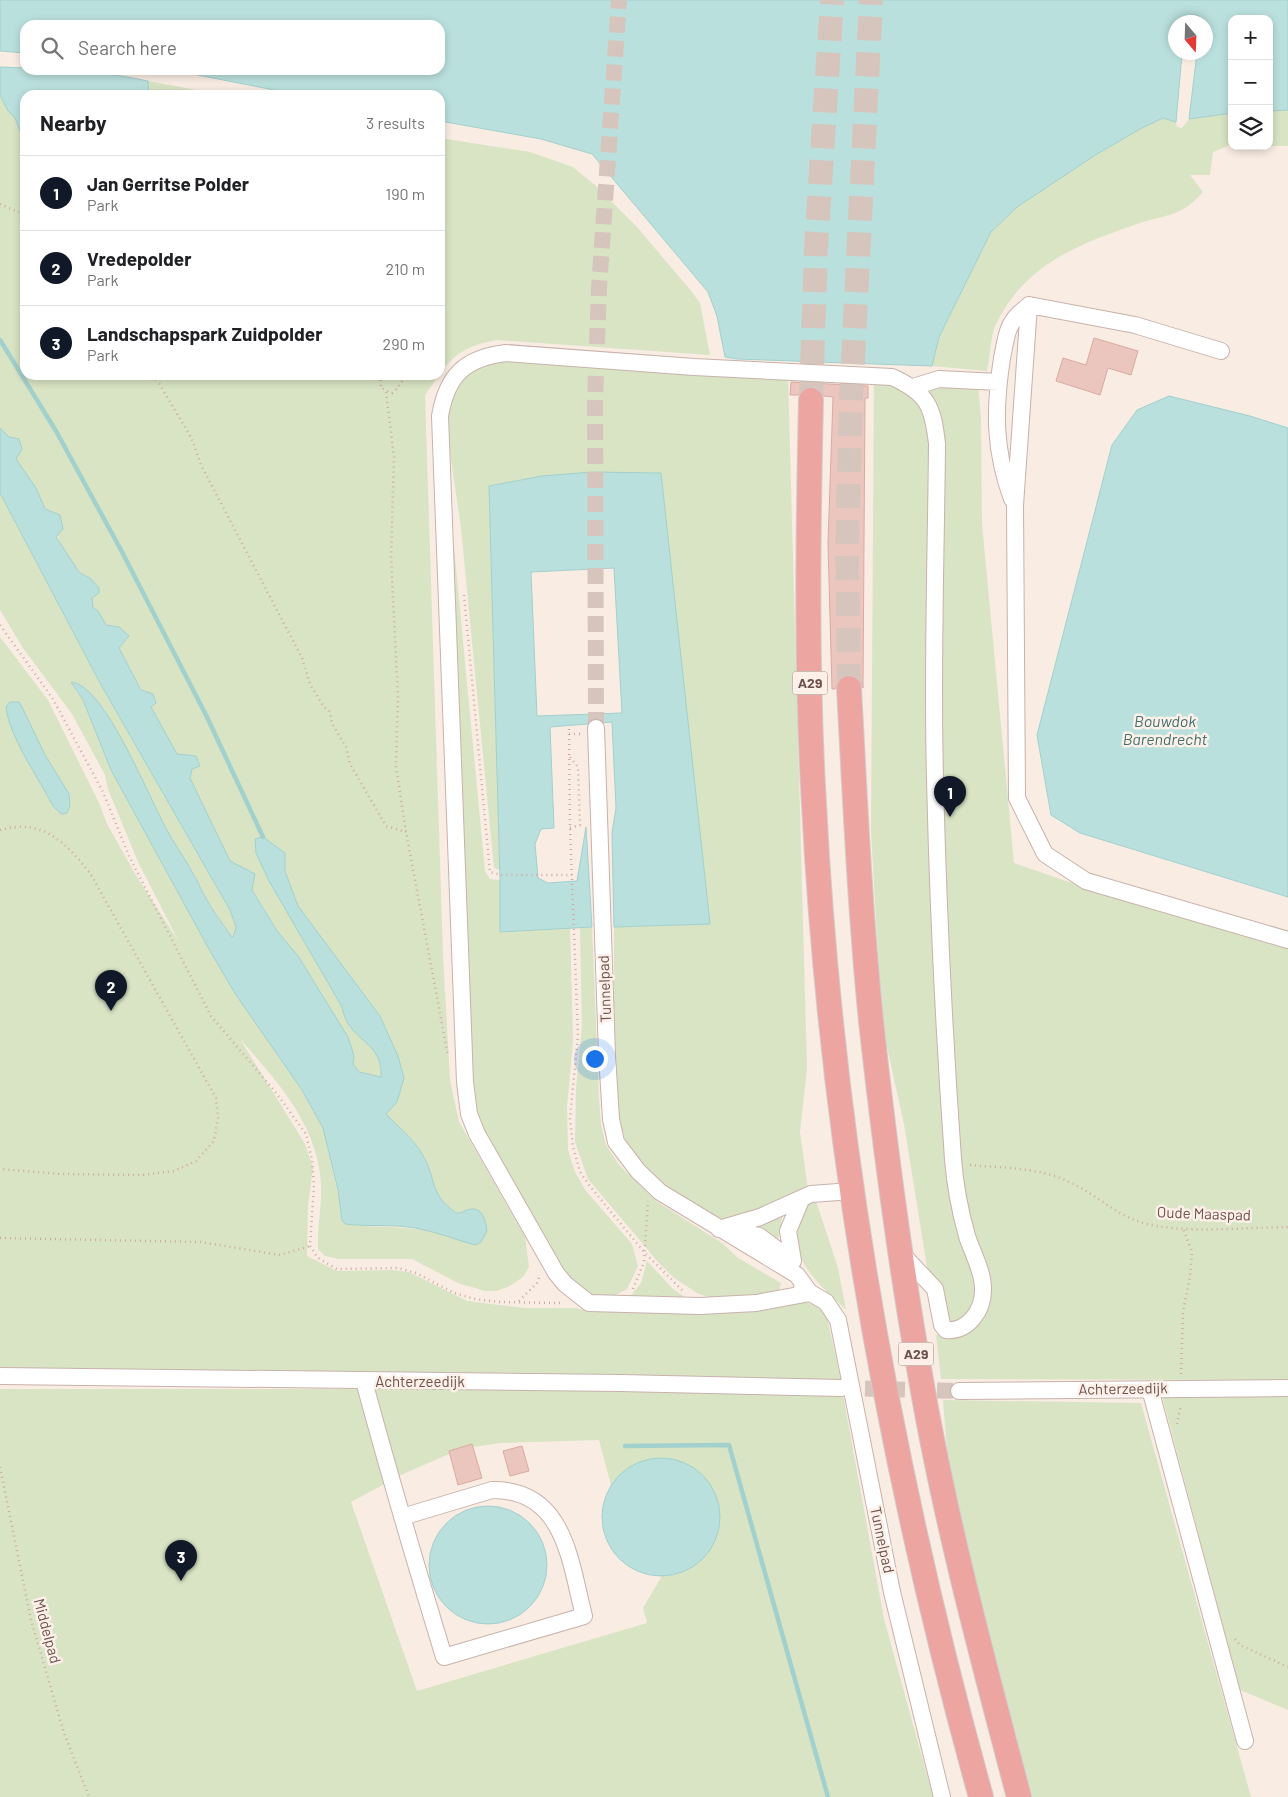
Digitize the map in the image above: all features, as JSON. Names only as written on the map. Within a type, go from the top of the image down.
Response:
[{"type":"highway","name":"A29","points":[[811,400],[809,650],[814,804],[829,1003],[852,1191],[870,1302],[902,1471],[930,1602],[981,1797]]},
{"type":"highway","name":"A29","points":[[849,688],[871,1019],[901,1254],[919,1372],[952,1531],[982,1659],[1019,1797]]},
{"type":"street","points":[[1014,505],[1002,470],[997,436],[998,382],[1007,334],[1014,318],[1030,305],[1135,325],[1221,350]]},
{"type":"street","points":[[1030,305],[1014,505],[1017,798],[1045,854],[1086,881],[1288,940]]},
{"type":"street","points":[[810,1293],[756,1303],[700,1306],[589,1303],[565,1284],[542,1249],[477,1134],[469,1114],[465,1082],[440,416],[444,395],[451,380],[460,370],[474,362],[491,355],[506,353],[704,368],[892,377],[913,386],[926,401],[934,420],[937,444],[934,778],[946,1046],[953,1163],[960,1206],[984,1287],[982,1303],[975,1316],[965,1326],[954,1331],[946,1330],[942,1325],[935,1289],[901,1254]]},
{"type":"street","points":[[913,386],[940,379],[998,382]]},
{"type":"street","name":"Tunnelpad","points":[[596,728],[611,1119],[616,1142],[650,1184],[720,1229],[795,1268],[810,1293]]},
{"type":"street","points":[[720,1229],[760,1217],[811,1194],[852,1191]]},
{"type":"street","points":[[795,1268],[788,1230],[800,1200]]},
{"type":"street","name":"Tunnelpad","points":[[720,1229],[746,1254],[826,1302],[838,1320],[892,1592],[942,1797]]},
{"type":"street","name":"Achterzeedijk","points":[[0,1376],[364,1382],[629,1383],[841,1388]]},
{"type":"street","points":[[364,1382],[402,1517],[444,1657],[584,1616],[560,1532],[552,1517],[534,1501],[505,1490],[492,1490],[402,1517]]},
{"type":"street","name":"Achterzeedijk","points":[[959,1391],[1288,1388]]},
{"type":"street","points":[[1150,1389],[1245,1741]]},
{"type":"path","points":[[0,204],[20,213]]},
{"type":"path","points":[[157,380],[192,439],[201,464],[302,658],[310,684],[324,707],[329,711],[332,725],[346,747],[350,764],[373,808],[386,826],[406,832]]},
{"type":"path","points":[[380,380],[381,388],[386,392],[392,393],[403,380]]},
{"type":"path","points":[[386,392],[394,457],[391,558],[398,696],[396,766],[406,832],[447,1054],[465,1082]]},
{"type":"path","points":[[463,587],[489,869],[493,874],[501,875],[572,875]]},
{"type":"path","points":[[0,625],[12,645],[39,679],[62,716],[103,792],[128,856],[210,1016],[277,1094],[306,1134],[312,1160],[314,1186],[310,1246],[323,1263],[337,1269],[398,1268],[416,1273],[454,1293],[475,1299],[517,1302],[589,1303]]},
{"type":"path","name":"Tunnelpad","points":[[569,729],[570,828],[578,1036],[570,1119],[576,1160],[589,1186],[644,1252],[670,1280],[700,1306]]},
{"type":"path","points":[[570,756],[578,768],[580,825],[570,828]]},
{"type":"path","points":[[0,830],[29,826],[51,834],[72,851],[90,873],[216,1098],[218,1118],[214,1141],[196,1161],[174,1171],[142,1175],[60,1174],[0,1169]]},
{"type":"path","name":"Oude Maaspad","points":[[953,1163],[1051,1174],[1069,1181],[1121,1213],[1140,1222],[1183,1228],[1288,1227]]},
{"type":"path","points":[[614,1303],[632,1290],[641,1271],[650,1184]]},
{"type":"path","points":[[1177,1428],[1181,1389],[1181,1345],[1192,1252],[1183,1228]]},
{"type":"path","points":[[0,1238],[201,1242],[280,1255],[310,1246]]},
{"type":"path","points":[[517,1302],[537,1283],[543,1268],[542,1249]]},
{"type":"path","name":"Middelpad","points":[[0,1467],[31,1620],[64,1733],[89,1797]]},
{"type":"path","points":[[1233,1633],[1240,1645],[1288,1667]]},
{"type":"green space","points":[[148,81],[196,90],[149,90]]},
{"type":"green space","points":[[0,95],[8,111],[15,117],[20,130],[20,380],[436,380],[425,395],[443,955],[450,1080],[459,1122],[525,1237],[529,1267],[523,1277],[508,1287],[496,1291],[485,1291],[458,1283],[412,1259],[339,1259],[325,1256],[318,1249],[321,1184],[312,1142],[304,1123],[293,1105],[268,1071],[240,1039],[305,1144],[313,1168],[308,1206],[307,1256],[337,1271],[391,1270],[409,1272],[467,1301],[524,1308],[575,1308],[588,1311],[805,1302],[817,1306],[827,1317],[841,1381],[0,1369],[0,637],[48,700],[99,803],[107,824],[137,877],[179,942],[138,862],[108,789],[105,775],[72,714],[23,648],[0,610],[0,493],[100,683],[230,910],[236,927],[235,935],[232,937],[204,896],[196,877],[167,832],[137,770],[104,709],[75,690],[83,700],[111,770],[210,951],[236,995],[302,1090],[323,1128],[345,1224],[420,1229],[463,1241],[487,1231],[483,1216],[476,1209],[456,1213],[447,1206],[437,1192],[419,1148],[385,1113],[397,1102],[398,1056],[380,1016],[298,906],[285,871],[285,853],[269,881],[342,1007],[347,1022],[378,1057],[381,1077],[359,1072],[353,1064],[354,1056],[313,981],[298,956],[277,931],[252,889],[255,874],[230,861],[190,778],[192,769],[184,755],[177,755],[119,648],[127,639],[119,627],[106,625],[98,611],[93,608],[91,579],[75,566],[63,549],[49,510],[45,510],[36,488],[16,459],[9,437],[0,428]]},
{"type":"green space","points":[[1288,110],[1288,146],[1273,146],[1273,111]]},
{"type":"green space","points":[[1228,114],[1228,146],[1213,152],[1210,175],[1190,175],[1203,192],[1195,200],[1175,213],[1117,231],[1075,248],[1038,272],[1021,287],[1007,305],[995,326],[987,371],[932,366],[939,337],[991,232],[1017,207],[1097,154],[1140,129],[1163,118],[1176,122],[1177,127],[1182,128],[1189,119]]},
{"type":"green space","points":[[445,139],[530,152],[573,167],[596,186],[637,227],[692,292],[700,303],[710,355],[497,340],[479,344],[465,350],[445,366]]},
{"type":"green space","points":[[488,357],[788,376],[807,1068],[800,1132],[808,1190],[736,1223],[713,1217],[670,1189],[647,1168],[626,1142],[614,1102],[614,927],[709,924],[660,473],[592,472],[542,476],[489,486],[500,870],[494,868],[461,528],[447,432],[449,384]]},
{"type":"green space","points":[[874,379],[978,384],[981,419],[982,524],[1014,863],[1066,881],[1288,945],[1288,1380],[941,1379],[936,1335],[946,1334],[932,1298],[904,1124],[882,1025],[871,832]]},
{"type":"green space","points":[[452,526],[485,871],[490,879],[500,880],[500,932],[570,928],[573,1041],[567,1106],[568,1150],[575,1172],[586,1191],[632,1244],[638,1266],[627,1289],[612,1297],[588,1294],[568,1279],[474,1116]]},
{"type":"green space","points":[[592,927],[599,1099],[601,1125],[606,1145],[619,1165],[656,1201],[722,1243],[738,1258],[781,1283],[779,1291],[732,1299],[714,1299],[697,1293],[673,1277],[659,1263],[588,1179],[575,1142],[576,1088],[582,1027],[580,928]]},
{"type":"green space","points":[[816,1201],[838,1268],[846,1310],[820,1285],[800,1255],[797,1243],[798,1224],[807,1205]]},
{"type":"green space","points":[[783,1212],[778,1240],[753,1226]]},
{"type":"green space","points":[[647,1261],[673,1289],[689,1300],[629,1298],[641,1283]]},
{"type":"green space","points":[[0,1389],[617,1389],[843,1395],[884,1619],[933,1797],[0,1797]],"holes":[[[599,1440],[611,1485],[614,1481],[681,1573],[662,1576],[643,1608],[647,1623],[417,1691],[351,1502],[403,1474],[449,1454],[449,1451],[472,1445],[473,1447],[501,1443]]]},
{"type":"green space","points":[[1162,1396],[1288,1396],[1288,1710],[1240,1690]]},
{"type":"green space","points":[[943,1400],[1141,1403],[1251,1797],[1029,1797],[987,1643],[948,1462]]},
{"type":"water","points":[[0,0],[1288,0],[1288,110],[1273,111],[1273,15],[1228,15],[1228,114],[1189,119],[1196,60],[1213,60],[1213,15],[1168,15],[1168,60],[1181,60],[1176,122],[1163,118],[1097,154],[1017,207],[991,232],[939,337],[932,366],[737,359],[725,357],[717,316],[708,292],[592,154],[541,139],[445,122],[445,90],[274,90],[198,75],[445,75],[445,20],[20,20],[20,53],[0,51]]},
{"type":"water","points":[[0,67],[20,68],[20,75],[117,75],[148,81],[149,90],[20,90],[20,131],[15,118],[8,111],[0,95]]},
{"type":"water","name":"Bouwdok Barendrecht","points":[[1169,396],[1250,416],[1288,428],[1288,897],[1080,833],[1051,815],[1037,735],[1112,445],[1137,410]]},
{"type":"water","points":[[0,428],[9,437],[19,439],[22,449],[16,459],[36,488],[45,509],[60,515],[63,529],[56,537],[79,572],[91,579],[99,588],[99,593],[92,598],[93,608],[98,611],[106,625],[119,627],[129,636],[119,648],[141,690],[153,694],[156,703],[151,707],[177,754],[196,756],[200,766],[192,769],[190,778],[230,861],[255,874],[252,890],[277,931],[298,956],[348,1037],[354,1056],[353,1064],[359,1072],[381,1077],[381,1067],[378,1058],[347,1022],[342,1007],[269,881],[256,853],[255,839],[263,837],[285,853],[285,871],[298,906],[380,1016],[398,1056],[404,1078],[397,1102],[386,1114],[419,1148],[427,1163],[437,1192],[447,1206],[456,1213],[476,1209],[481,1213],[485,1220],[487,1231],[481,1242],[475,1245],[415,1228],[345,1224],[342,1220],[338,1190],[323,1128],[302,1090],[236,995],[210,951],[111,770],[83,700],[71,682],[84,688],[98,702],[112,723],[139,772],[171,838],[210,906],[232,937],[236,927],[230,910],[100,683],[0,493]]},
{"type":"water","points":[[592,472],[661,473],[710,924],[614,927],[612,833],[616,808],[612,722],[550,727],[554,828],[541,829],[535,844],[538,878],[548,883],[577,881],[586,827],[592,927],[500,932],[489,486],[542,476]],"holes":[[[614,568],[622,713],[537,716],[531,572]]]},
{"type":"water","points":[[10,702],[19,702],[44,753],[69,794],[70,806],[67,813],[61,814],[53,806],[18,744],[8,718],[6,707]]},
{"type":"water","points":[[661,1458],[684,1463],[703,1475],[715,1494],[720,1517],[715,1540],[703,1559],[684,1571],[661,1576],[638,1571],[619,1559],[607,1540],[602,1517],[607,1494],[619,1475],[638,1463]]},
{"type":"water","points":[[488,1506],[511,1511],[530,1523],[542,1542],[547,1565],[542,1588],[530,1607],[511,1619],[488,1624],[465,1619],[446,1607],[434,1588],[429,1565],[434,1542],[446,1523],[465,1511]]},
{"type":"building","points":[[1094,338],[1138,351],[1131,375],[1108,368],[1100,395],[1056,381],[1063,358],[1086,365]]},
{"type":"building","points":[[791,382],[868,386],[868,398],[865,398],[863,688],[860,680],[849,674],[841,677],[835,689],[832,689],[828,543],[833,397],[824,396],[818,389],[812,386],[804,388],[799,395],[790,395]]},
{"type":"building","points":[[472,1444],[482,1478],[458,1485],[449,1451]]},
{"type":"building","points":[[522,1446],[529,1471],[510,1476],[503,1451]]},
{"type":"waterway","points":[[0,340],[20,372]]},
{"type":"waterway","points":[[25,380],[56,431],[121,550],[207,717],[263,837]]},
{"type":"waterway","points":[[625,1446],[729,1445],[828,1797]]},
{"type":"tunnel","points":[[596,728],[595,403],[599,288],[619,0]]},
{"type":"tunnel","points":[[811,400],[816,247],[832,0]]},
{"type":"tunnel","points":[[849,688],[847,545],[851,399],[871,0]]},
{"type":"tunnel","points":[[841,1388],[959,1391]]},
{"type":"place","name":"Jan Gerritse Polder","points":[[950,817]]},
{"type":"place","name":"Vredepolder","points":[[111,1011]]},
{"type":"place","name":"Landschapspark Zuidpolder","points":[[181,1581]]}]
